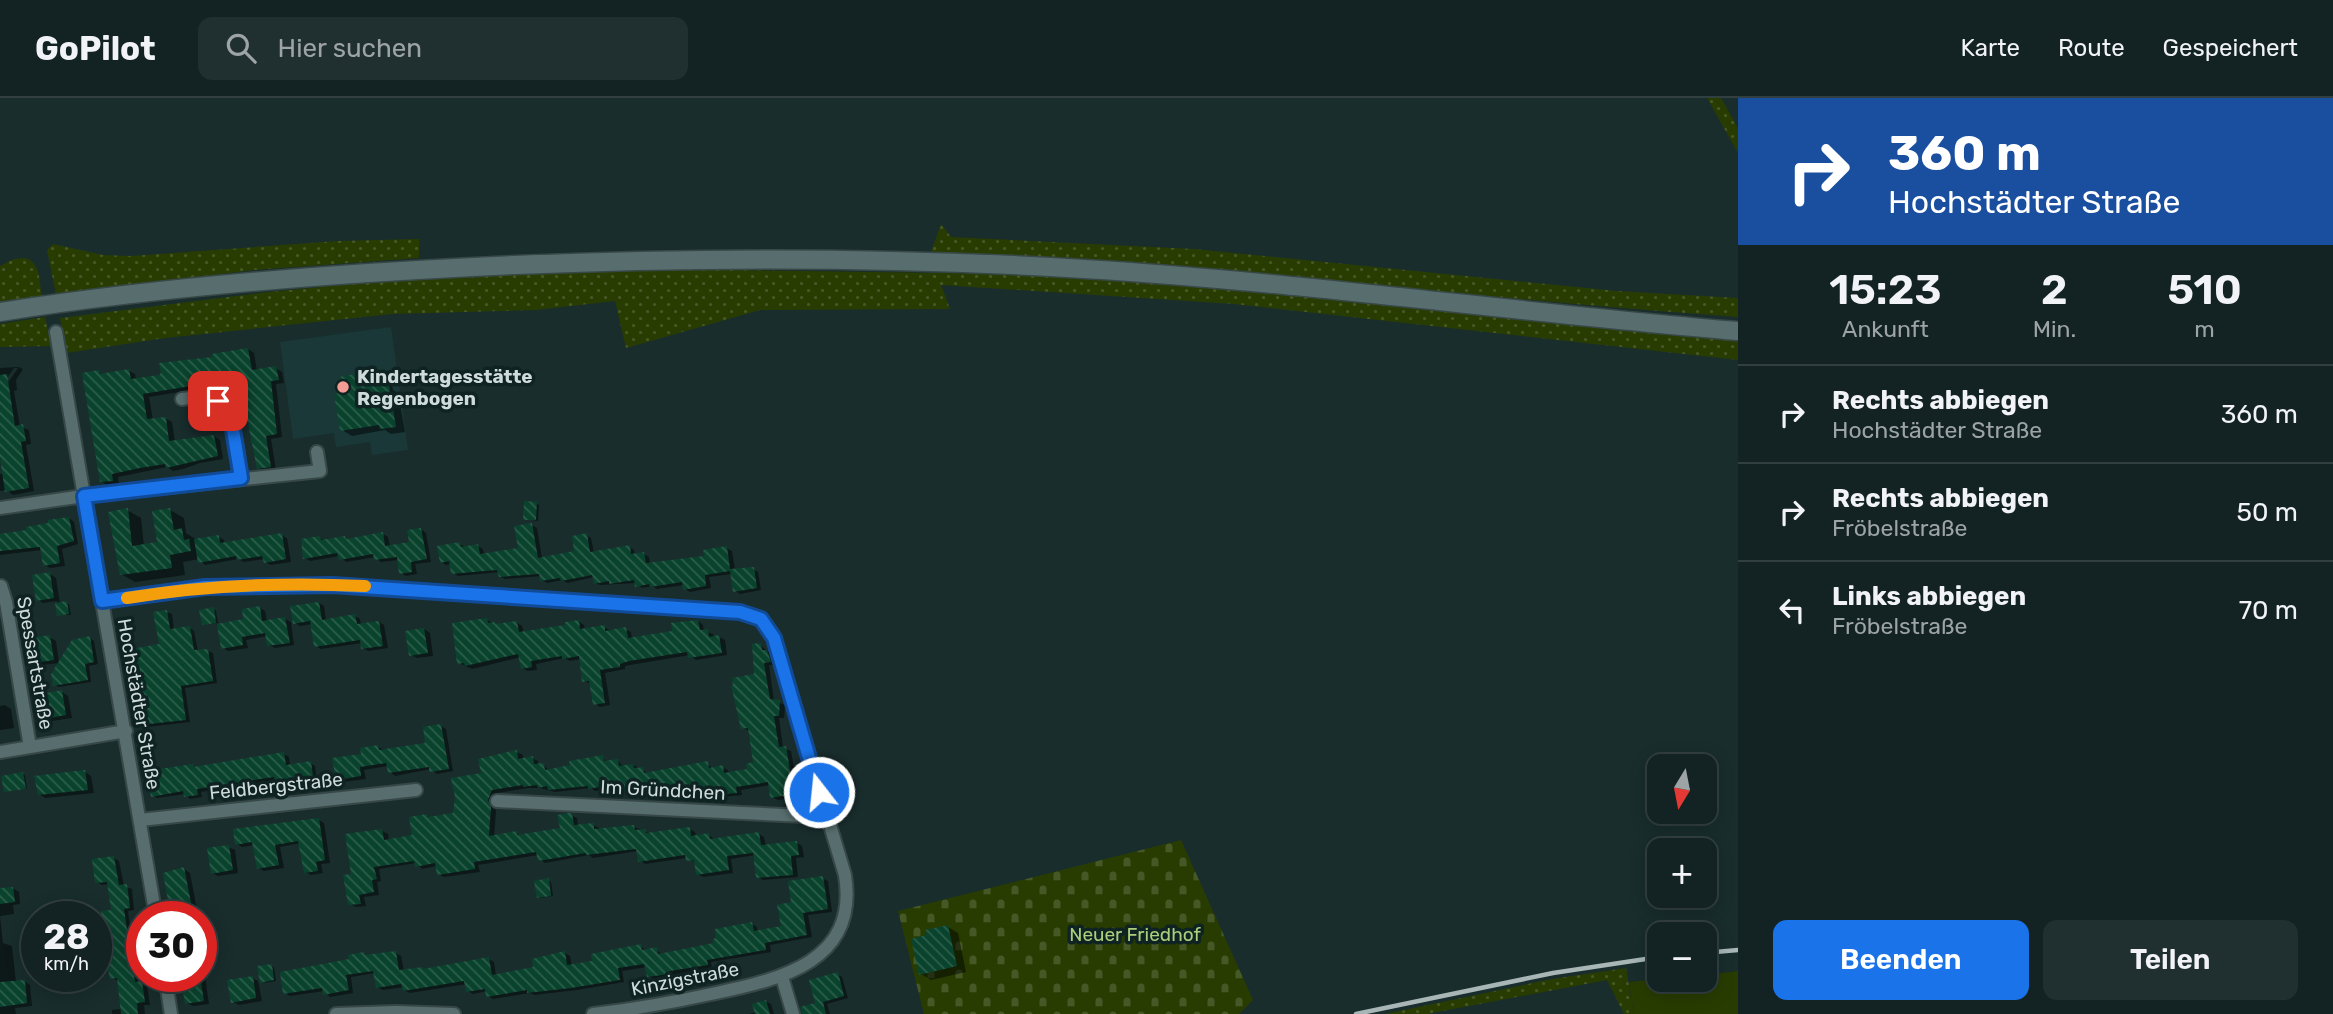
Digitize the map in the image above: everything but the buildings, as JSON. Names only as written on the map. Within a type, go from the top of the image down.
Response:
[{"type":"main road","points":[[0,312],[148,291],[252,281],[556,263],[746,259],[1083,268],[1738,331]]},
{"type":"street","name":"Hochstädter Straße","points":[[56,332],[153,901]]},
{"type":"street","points":[[182,399],[207,396],[218,401],[232,424],[241,478]]},
{"type":"street","points":[[0,508],[84,496],[320,471],[317,452]]},
{"type":"street","points":[[102,601],[205,587],[332,585],[753,615],[768,626],[774,638],[826,817]]},
{"type":"street","name":"Spessartstraße","points":[[1,586],[30,747]]},
{"type":"street","points":[[0,752],[125,731]]},
{"type":"street","name":"Feldbergstraße","points":[[140,820],[416,790]]},
{"type":"street","name":"Im Gründchen","points":[[497,801],[826,817]]},
{"type":"street","name":"Kinzigstraße","points":[[593,1014],[694,998],[782,977],[812,960],[831,943],[839,931],[844,919],[847,890],[826,817]]},
{"type":"street","points":[[782,977],[793,1014]]},
{"type":"street","points":[[168,992],[171,1014]]},
{"type":"street","points":[[337,1014],[454,1014]]},
{"type":"shaded area","name":"Kindertagesstätte Regenbogen","points":[[391,327],[408,450],[372,455],[370,442],[336,447],[334,433],[293,439],[280,342]]},
{"type":"green space","points":[[1707,98],[1721,98],[1738,128],[1738,153]]},
{"type":"green space","points":[[941,224],[951,237],[1194,249],[1617,291],[1738,298],[1738,317],[1133,263],[931,252]]},
{"type":"green space","points":[[419,239],[419,258],[254,270],[56,295],[47,250],[53,244],[103,255],[131,256],[337,241]]},
{"type":"green space","points":[[25,258],[37,268],[42,297],[0,302],[0,266],[14,259]]},
{"type":"green space","points":[[651,269],[1083,275],[1254,289],[1738,338],[1738,360],[1234,304],[941,285],[950,309],[760,310],[626,348],[615,301],[536,310],[392,314],[165,338],[66,353],[60,318],[259,293],[393,280]]},
{"type":"green space","points":[[45,317],[51,346],[0,347],[0,324]]},
{"type":"green space","name":"Neuer Friedhof","points":[[1181,840],[1253,1000],[1239,1014],[924,1014],[898,911]]},
{"type":"green space","points":[[1626,968],[1634,1014],[1624,1014],[1607,980],[1427,1014],[1385,1014],[1552,979]]},
{"type":"green space","points":[[1738,971],[1738,1014],[1634,1014],[1629,982],[1647,980],[1647,992],[1717,992],[1717,974]]},
{"type":"railway","points":[[1717,952],[1738,950]]},
{"type":"railway","points":[[1356,1014],[1553,973],[1647,959]]},
{"type":"slow traffic","points":[[127,598],[205,587],[289,584],[365,586]]},
{"type":"place","name":"Kindertagesstätte Regenbogen","points":[[343,387]]},
{"type":"route","points":[[218,401],[232,424],[241,478],[84,496],[102,601],[205,587],[332,585],[753,615],[768,626],[774,638],[819,792]]}]
